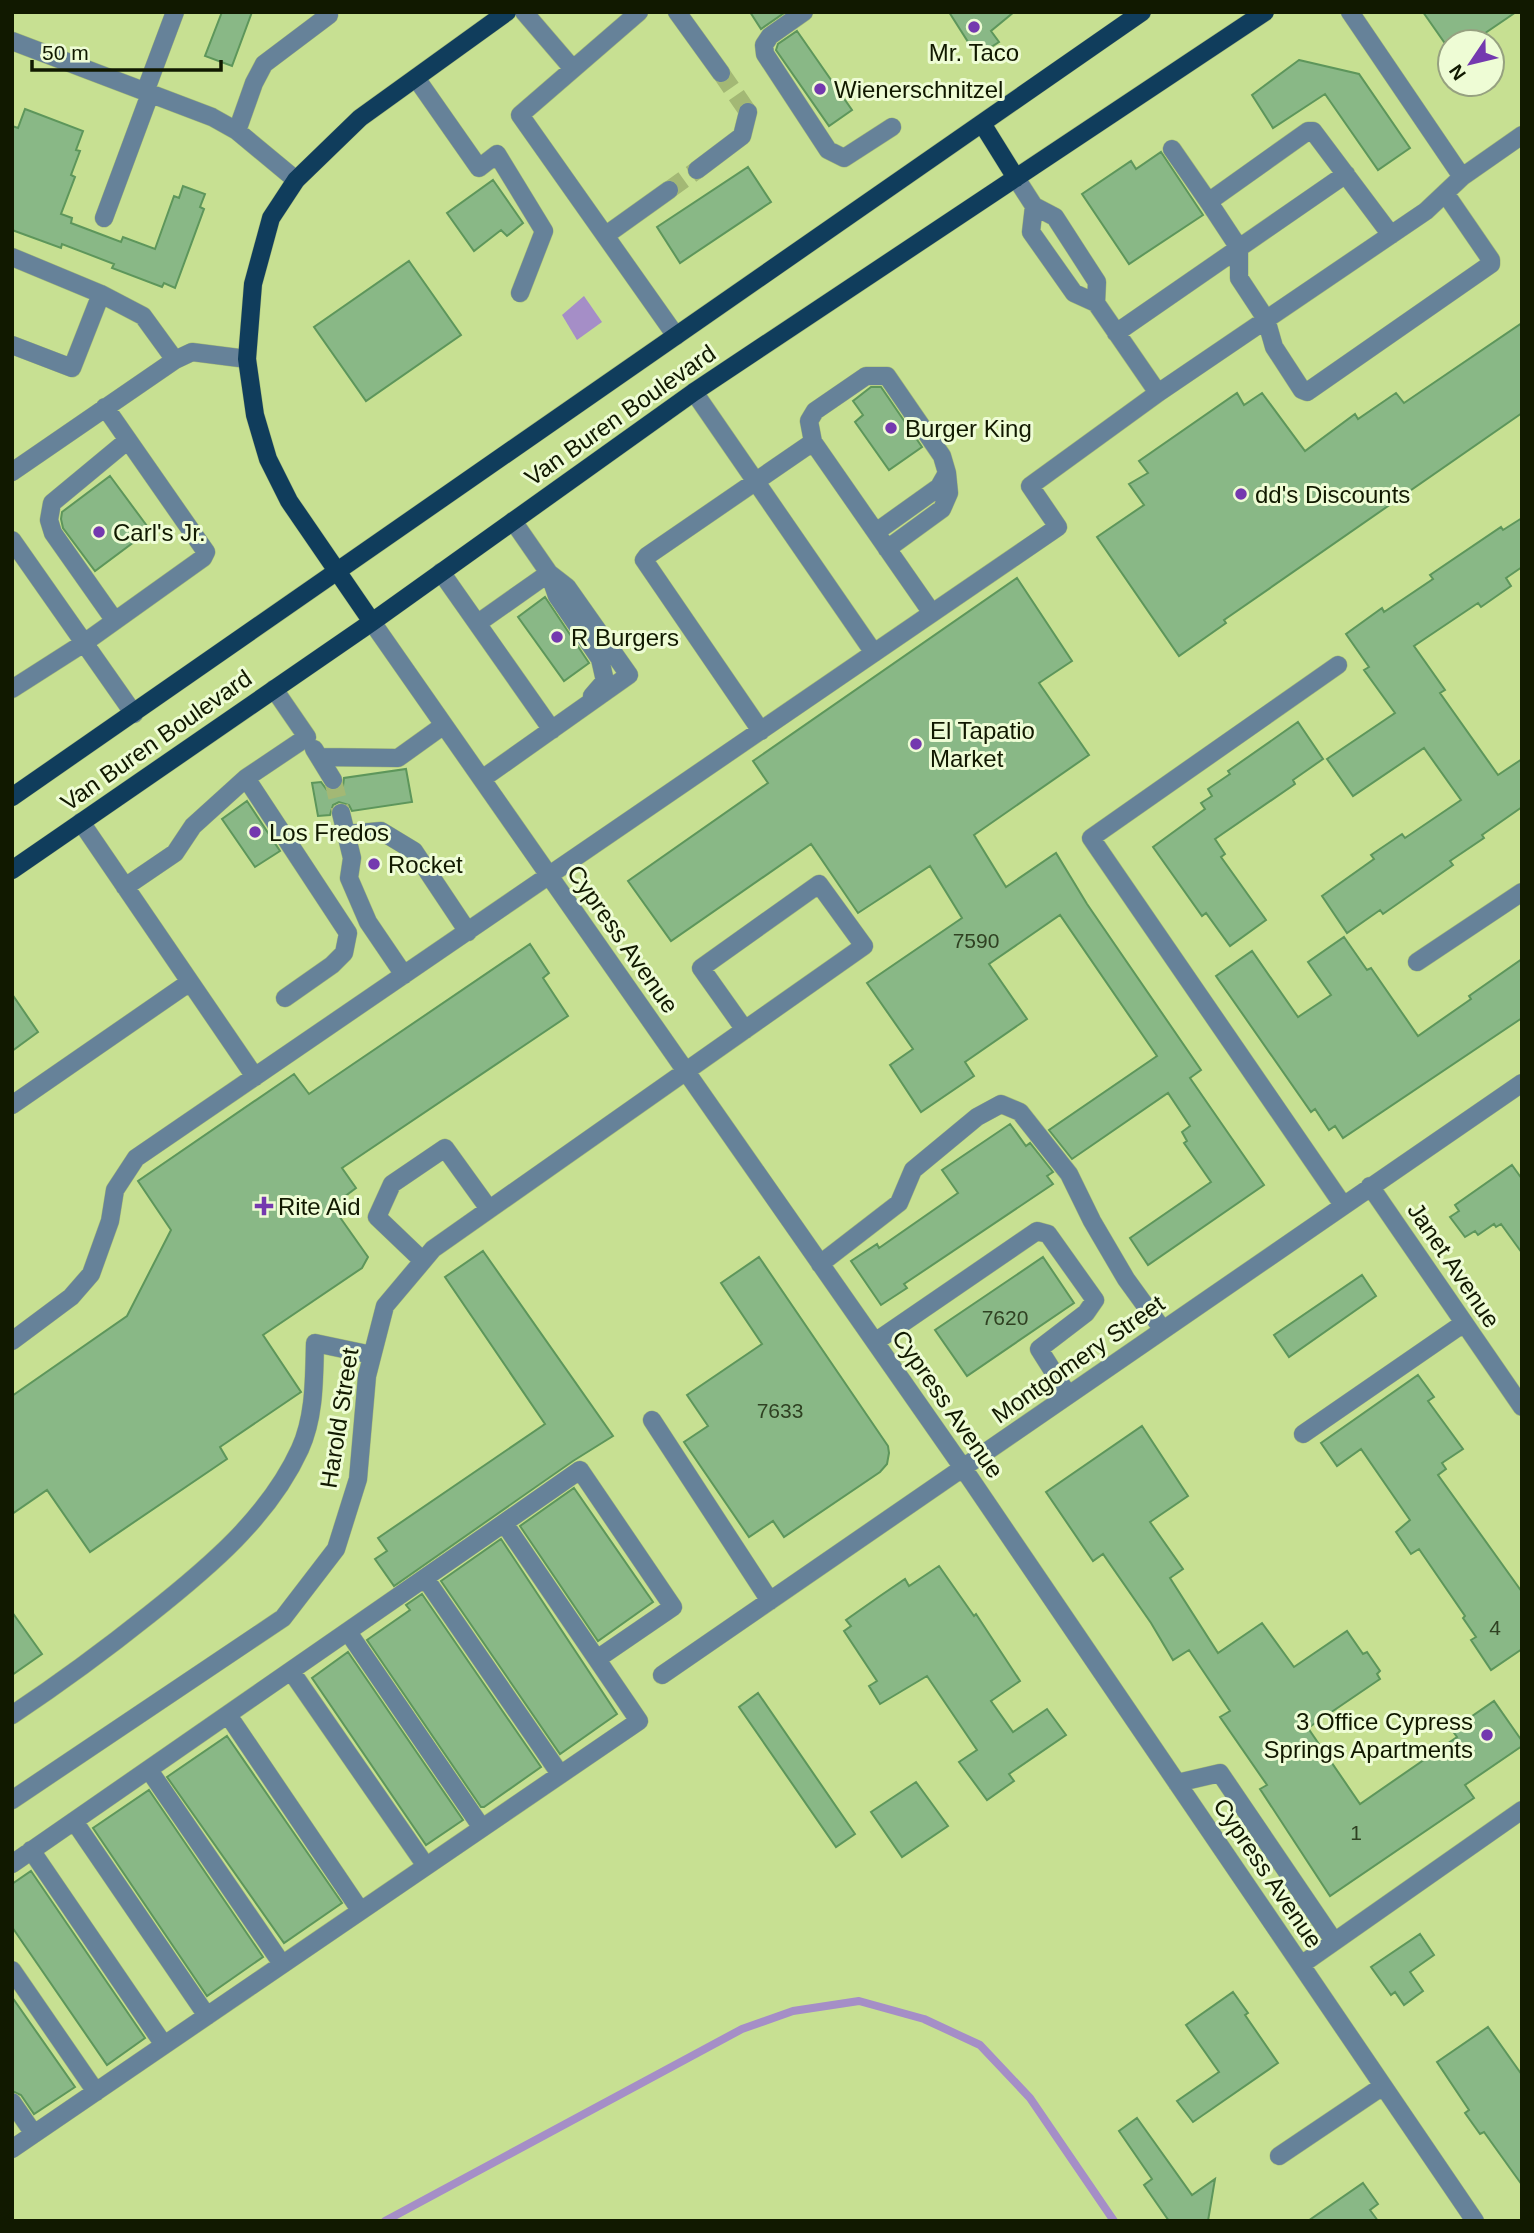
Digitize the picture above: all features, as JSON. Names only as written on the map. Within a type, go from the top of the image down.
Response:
[{"type":"main road","points":[[372,622],[289,501],[268,459],[255,415],[247,359],[253,284],[271,218],[296,180],[360,118],[507,12]]},
{"type":"main road","name":"Van Buren Boulevard","points":[[12,870],[372,622],[694,392],[1265,12]]},
{"type":"main road","name":"Van Buren Boulevard","points":[[12,797],[983,125],[1139,13]]},
{"type":"main road","points":[[983,125],[1016,178]]},
{"type":"street","points":[[104,218],[175,12]]},
{"type":"street","points":[[524,12],[573,69]]},
{"type":"street","points":[[639,12],[520,115],[676,336]]},
{"type":"street","points":[[677,12],[721,73]]},
{"type":"street","points":[[804,12],[770,36],[764,45],[765,54],[828,149],[844,158],[892,127]]},
{"type":"street","points":[[1350,12],[1462,177]]},
{"type":"street","points":[[237,131],[254,83],[264,64],[329,15]]},
{"type":"street","points":[[12,41],[212,117],[237,131],[296,180]]},
{"type":"street","points":[[416,78],[479,168],[497,154],[544,232],[520,293]]},
{"type":"street","points":[[696,170],[742,136],[748,112]]},
{"type":"street","points":[[1210,204],[1211,200],[1308,131],[1316,133],[1391,235]]},
{"type":"street","points":[[12,1341],[71,1297],[91,1274],[110,1221],[115,1190],[136,1158],[1058,527],[1030,486],[1158,393],[1426,211],[1462,177],[1522,135]]},
{"type":"street","points":[[1172,149],[1239,248],[1239,278],[1266,319],[1274,346],[1302,390],[1307,392],[1488,268],[1492,260],[1445,193]]},
{"type":"street","points":[[1116,333],[1346,174]]},
{"type":"street","points":[[1016,178],[1034,206],[1055,217],[1097,282],[1096,303]]},
{"type":"street","points":[[606,235],[669,190]]},
{"type":"street","points":[[1034,206],[1031,232],[1074,293],[1096,303],[1158,393]]},
{"type":"street","points":[[12,257],[101,294],[143,316],[175,360]]},
{"type":"street","points":[[12,345],[72,368],[101,294]]},
{"type":"street","points":[[12,472],[175,360],[192,352],[247,359]]},
{"type":"street","points":[[887,549],[942,509],[949,493],[947,473],[942,456],[887,376],[866,376],[815,411],[809,421],[813,442],[887,549],[932,613]]},
{"type":"street","points":[[694,392],[874,653]]},
{"type":"street","points":[[14,685],[84,643],[203,558],[206,552],[105,407]]},
{"type":"street","points":[[115,621],[53,533],[49,520],[52,503],[128,440]]},
{"type":"street","points":[[761,731],[644,560],[813,442]]},
{"type":"street","points":[[876,532],[939,487],[947,473]]},
{"type":"street","points":[[482,779],[629,675],[567,587],[549,573],[513,521]]},
{"type":"street","points":[[12,540],[134,714]]},
{"type":"street","points":[[441,572],[552,730]]},
{"type":"street","points":[[478,623],[549,573]]},
{"type":"street","name":"Cypress Avenue","points":[[372,622],[963,1468],[1475,2221]]},
{"type":"street","points":[[1338,665],[1091,838],[1343,1205]]},
{"type":"street","points":[[274,689],[333,780]]},
{"type":"street","points":[[319,757],[398,758],[444,725]]},
{"type":"street","points":[[125,887],[174,853],[193,826],[246,778],[307,737]]},
{"type":"street","points":[[246,778],[348,933],[344,953],[332,965],[285,998]]},
{"type":"street","points":[[341,813],[352,858],[349,878],[368,922],[404,975]]},
{"type":"street","points":[[81,822],[255,1077]]},
{"type":"street","points":[[346,834],[381,831],[414,851],[468,932]]},
{"type":"street","name":"Harold Street","points":[[12,1800],[283,1618],[336,1549],[358,1479],[367,1376],[385,1306],[433,1248],[687,1072],[864,946],[819,884],[701,968],[745,1030]]},
{"type":"street","points":[[1417,962],[1522,892]]},
{"type":"street","points":[[12,1105],[190,982]]},
{"type":"street","name":"Montgomery Street","points":[[662,1675],[1522,1083]]},
{"type":"street","points":[[820,1264],[899,1203],[913,1170],[977,1117],[1001,1104],[1020,1112],[1069,1174],[1091,1221],[1126,1279],[1163,1330]]},
{"type":"street","points":[[423,1261],[377,1217],[392,1184],[445,1148],[489,1209]]},
{"type":"street","name":"Janet Avenue","points":[[1370,1186],[1522,1407]]},
{"type":"street","points":[[875,1342],[1037,1231],[1048,1234],[1095,1300],[1086,1313],[1039,1349],[1068,1395]]},
{"type":"street","points":[[1303,1434],[1464,1322]]},
{"type":"street","points":[[12,1715],[81,1670],[223,1554],[272,1495],[300,1448],[313,1400],[316,1343],[372,1355]]},
{"type":"street","points":[[652,1420],[770,1601]]},
{"type":"street","points":[[12,1864],[580,1470],[673,1607],[597,1659]]},
{"type":"street","points":[[12,2149],[639,1721],[504,1523]]},
{"type":"street","points":[[425,1578],[559,1774]]},
{"type":"street","points":[[348,1632],[482,1828]]},
{"type":"street","points":[[291,1671],[426,1866]]},
{"type":"street","points":[[228,1714],[360,1910]]},
{"type":"street","points":[[149,1770],[282,1964]]},
{"type":"street","points":[[1177,1783],[1220,1773],[1334,1941]]},
{"type":"street","points":[[1301,1965],[1522,1810]]},
{"type":"street","points":[[74,1821],[207,2016]]},
{"type":"street","points":[[31,1850],[164,2045]]},
{"type":"street","points":[[12,1970],[96,2092]]},
{"type":"street","points":[[1279,2156],[1383,2086]]},
{"type":"street","points":[[12,2102],[34,2134]]},
{"type":"shaded area","points":[[584,296],[602,322],[577,340],[562,315]]},
{"type":"building","points":[[222,12],[252,12],[232,66],[205,56]]},
{"type":"building","points":[[750,12],[783,12],[784,13],[761,29]]},
{"type":"building","name":"Mr. Taco","points":[[949,12],[1014,12],[991,31],[999,42],[977,56]]},
{"type":"building","points":[[1423,12],[1516,12],[1493,28],[1436,28],[1436,31]]},
{"type":"building","points":[[797,31],[852,110],[829,126],[776,50],[778,44]]},
{"type":"building","points":[[1299,60],[1359,74],[1410,148],[1378,170],[1325,94],[1273,128],[1252,95]]},
{"type":"building","points":[[25,109],[83,131],[76,150],[80,151],[71,175],[75,177],[61,214],[72,218],[71,223],[121,242],[123,237],[155,249],[174,196],[179,198],[183,186],[205,194],[200,207],[204,209],[175,288],[164,283],[162,287],[112,268],[114,264],[62,244],[61,248],[12,230],[12,126],[18,128]]},
{"type":"building","points":[[1161,152],[1203,215],[1129,264],[1082,194],[1131,161],[1136,169]]},
{"type":"building","points":[[748,167],[771,202],[680,263],[657,227]]},
{"type":"building","points":[[493,180],[523,223],[507,236],[501,230],[474,251],[447,213]]},
{"type":"building","points":[[409,261],[461,335],[366,401],[314,327]]},
{"type":"building","points":[[1522,323],[1522,413],[1224,620],[1226,623],[1179,656],[1097,537],[1144,505],[1129,484],[1148,473],[1139,461],[1237,393],[1244,405],[1262,393],[1305,451],[1355,414],[1358,419],[1396,393],[1404,403]]},
{"type":"building","points":[[871,387],[881,387],[922,447],[889,470],[855,422],[863,415],[853,401]]},
{"type":"building","points":[[110,476],[150,530],[95,571],[63,528],[62,512]]},
{"type":"building","points":[[1522,518],[1522,567],[1506,578],[1511,586],[1481,607],[1478,603],[1414,646],[1445,690],[1440,693],[1498,775],[1522,759],[1522,807],[1450,861],[1453,865],[1383,914],[1380,910],[1347,933],[1322,896],[1374,859],[1371,855],[1402,834],[1405,838],[1461,800],[1424,748],[1353,796],[1327,759],[1395,713],[1364,670],[1369,667],[1346,634],[1382,608],[1384,612],[1433,579],[1430,575],[1501,527],[1503,530]]},
{"type":"building","points":[[1017,578],[1072,661],[1039,683],[1089,755],[974,835],[1006,887],[1056,853],[1087,904],[1201,1070],[1190,1078],[1264,1185],[1148,1265],[1130,1238],[1211,1182],[1184,1143],[1187,1141],[1182,1132],[1190,1126],[1168,1093],[1072,1159],[1049,1130],[1157,1056],[1060,915],[989,964],[1027,1019],[965,1062],[974,1076],[921,1112],[890,1065],[913,1049],[867,983],[962,918],[930,866],[858,913],[811,844],[671,941],[628,881],[768,783],[753,761]]},
{"type":"building","name":"R Burgers","points":[[545,597],[589,663],[564,681],[518,617]]},
{"type":"building","points":[[1298,722],[1323,759],[1293,780],[1295,784],[1215,839],[1225,854],[1221,857],[1266,920],[1230,946],[1206,913],[1202,916],[1153,847],[1205,809],[1201,803],[1212,796],[1208,789],[1230,774],[1228,771]]},
{"type":"building","points":[[406,769],[412,802],[352,811],[349,805],[339,802],[333,805],[330,815],[318,816],[312,783],[321,782],[327,790],[334,791],[343,786],[344,778]]},
{"type":"building","name":"Los Fredos","points":[[247,801],[280,851],[255,867],[222,819]]},
{"type":"building","points":[[1344,937],[1367,970],[1371,968],[1418,1036],[1522,959],[1522,1018],[1343,1138],[1335,1126],[1329,1130],[1315,1109],[1311,1112],[1216,976],[1252,951],[1298,1017],[1331,995],[1308,962]]},
{"type":"building","points":[[530,944],[549,973],[543,978],[568,1016],[342,1168],[356,1188],[332,1206],[368,1257],[362,1268],[263,1335],[301,1392],[220,1447],[227,1459],[90,1552],[47,1490],[12,1514],[12,1396],[127,1316],[171,1230],[138,1181],[294,1074],[309,1094]]},
{"type":"building","points":[[12,994],[38,1032],[12,1051]]},
{"type":"building","points":[[1010,1124],[1026,1146],[1030,1143],[1053,1172],[1047,1176],[1053,1184],[904,1284],[907,1288],[881,1305],[851,1261],[877,1244],[879,1248],[958,1193],[942,1170]]},
{"type":"building","points":[[1512,1165],[1522,1179],[1522,1253],[1501,1224],[1496,1227],[1494,1224],[1478,1235],[1475,1231],[1465,1237],[1450,1217],[1459,1211],[1455,1205]]},
{"type":"building","points":[[483,1251],[613,1436],[394,1586],[375,1559],[387,1551],[378,1538],[545,1424],[445,1277]]},
{"type":"building","points":[[759,1257],[888,1446],[889,1453],[887,1464],[880,1472],[784,1537],[773,1521],[749,1537],[684,1442],[708,1426],[687,1395],[762,1344],[721,1283]]},
{"type":"building","points":[[1043,1257],[1074,1303],[967,1376],[935,1330]]},
{"type":"building","points":[[1362,1275],[1376,1296],[1289,1357],[1274,1335]]},
{"type":"building","points":[[1418,1375],[1434,1397],[1428,1401],[1463,1449],[1442,1463],[1446,1469],[1438,1475],[1522,1592],[1522,1649],[1491,1670],[1471,1640],[1476,1637],[1463,1618],[1465,1616],[1419,1549],[1411,1554],[1396,1532],[1410,1520],[1361,1449],[1337,1466],[1321,1443]]},
{"type":"building","points":[[1142,1426],[1188,1496],[1150,1522],[1183,1569],[1170,1578],[1218,1653],[1262,1623],[1294,1667],[1347,1631],[1363,1654],[1367,1652],[1380,1671],[1377,1674],[1380,1679],[1308,1728],[1360,1804],[1457,1737],[1452,1730],[1494,1701],[1522,1741],[1522,1746],[1465,1785],[1474,1798],[1330,1896],[1260,1789],[1267,1785],[1220,1717],[1230,1711],[1189,1650],[1173,1660],[1103,1554],[1093,1561],[1046,1492]]},
{"type":"building","points":[[574,1488],[653,1602],[598,1641],[520,1526]]},
{"type":"building","points":[[501,1539],[617,1714],[560,1754],[441,1581]]},
{"type":"building","points":[[939,1566],[974,1616],[976,1614],[1020,1681],[991,1701],[1013,1732],[1047,1709],[1066,1735],[1009,1774],[1014,1781],[987,1800],[959,1762],[977,1750],[927,1676],[880,1704],[869,1686],[877,1681],[844,1631],[851,1626],[846,1620],[880,1596],[905,1579],[909,1586]]},
{"type":"building","points":[[422,1594],[541,1767],[484,1807],[481,1807],[367,1640],[410,1610],[406,1605]]},
{"type":"building","points":[[12,1612],[42,1654],[12,1675]]},
{"type":"building","points":[[348,1652],[463,1820],[426,1845],[312,1678]]},
{"type":"building","points":[[758,1693],[855,1834],[836,1847],[739,1707]]},
{"type":"building","points":[[227,1736],[342,1903],[284,1943],[167,1777]]},
{"type":"building","points":[[916,1782],[948,1826],[902,1857],[871,1812]]},
{"type":"building","points":[[149,1790],[263,1957],[207,1996],[93,1828]]},
{"type":"building","points":[[31,1871],[145,2038],[107,2065],[12,1927],[12,1884]]},
{"type":"building","points":[[1420,1934],[1434,1955],[1410,1972],[1423,1991],[1404,2005],[1395,1992],[1391,1995],[1371,1967]]},
{"type":"building","points":[[1233,1992],[1248,2013],[1245,2015],[1278,2063],[1193,2122],[1177,2101],[1219,2072],[1186,2025]]},
{"type":"building","points":[[12,1997],[75,2087],[34,2114],[21,2095],[12,2091]]},
{"type":"building","points":[[1488,2027],[1522,2075],[1522,2185],[1484,2132],[1480,2134],[1465,2113],[1469,2110],[1437,2062]]},
{"type":"building","points":[[1137,2118],[1192,2195],[1215,2179],[1208,2221],[1169,2221],[1144,2185],[1152,2179],[1119,2131]]},
{"type":"building","points":[[1363,2183],[1378,2204],[1370,2210],[1378,2221],[1308,2221]]},
{"type":"waterway","points":[[385,2221],[742,2029],[793,2011],[859,2001],[924,2019],[980,2045],[1030,2098],[1114,2221]]},
{"type":"tunnel","points":[[721,73],[748,112]]},
{"type":"tunnel","points":[[669,190],[697,170]]},
{"type":"tunnel","points":[[333,780],[341,813]]},
{"type":"place","name":"Mr. Taco","points":[[974,27]]},
{"type":"place","name":"Wienerschnitzel","points":[[820,89]]},
{"type":"place","name":"Burger King","points":[[891,428]]},
{"type":"place","name":"dd's Discounts","points":[[1241,494]]},
{"type":"place","name":"Carl's Jr.","points":[[99,532]]},
{"type":"place","name":"R Burgers","points":[[557,637]]},
{"type":"place","name":"El Tapatio Market","points":[[916,744]]},
{"type":"place","name":"Los Fredos","points":[[255,832]]},
{"type":"place","name":"Rocket","points":[[374,864]]},
{"type":"place","name":"Rite Aid","points":[[264,1206]]},
{"type":"place","name":"3 Office Cypress Springs Apartments","points":[[1487,1735]]}]
